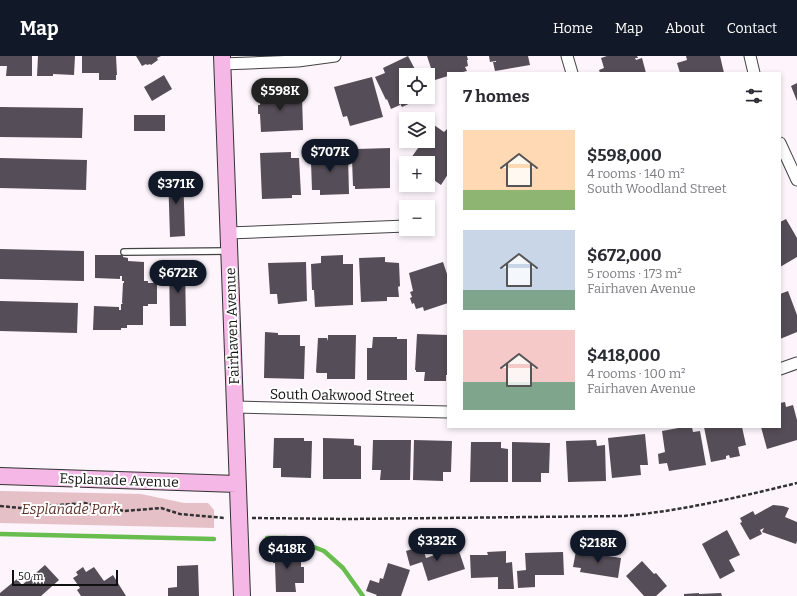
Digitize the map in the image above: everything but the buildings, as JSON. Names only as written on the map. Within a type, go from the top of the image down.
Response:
[{"type":"main road","name":"Fairhaven Avenue","points":[[222,60],[242,596]]},
{"type":"main road","name":"Esplanade Avenue","points":[[0,476],[238,484]]},
{"type":"street","points":[[222,60],[298,61],[335,56]]},
{"type":"street","points":[[567,56],[572,72]]},
{"type":"street","points":[[750,56],[754,72]]},
{"type":"street","points":[[781,145],[797,180]]},
{"type":"street","points":[[228,233],[399,226]]},
{"type":"street","points":[[781,369],[797,363]]},
{"type":"street","name":"South Oakwood Street","points":[[235,407],[447,412]]},
{"type":"lane","points":[[124,252],[229,251]]},
{"type":"path","points":[[0,506],[21,508],[84,503],[124,511],[161,508],[180,514],[216,518],[348,519],[623,516],[658,513],[730,500],[797,483]]},
{"type":"green space","name":"Esplanade Park","points":[[0,491],[141,494],[184,503],[208,503],[214,510],[214,528],[0,523]]},
{"type":"waterway","points":[[0,534],[214,539]]},
{"type":"waterway","points":[[267,538],[286,538],[324,551],[343,568],[363,596]]}]
